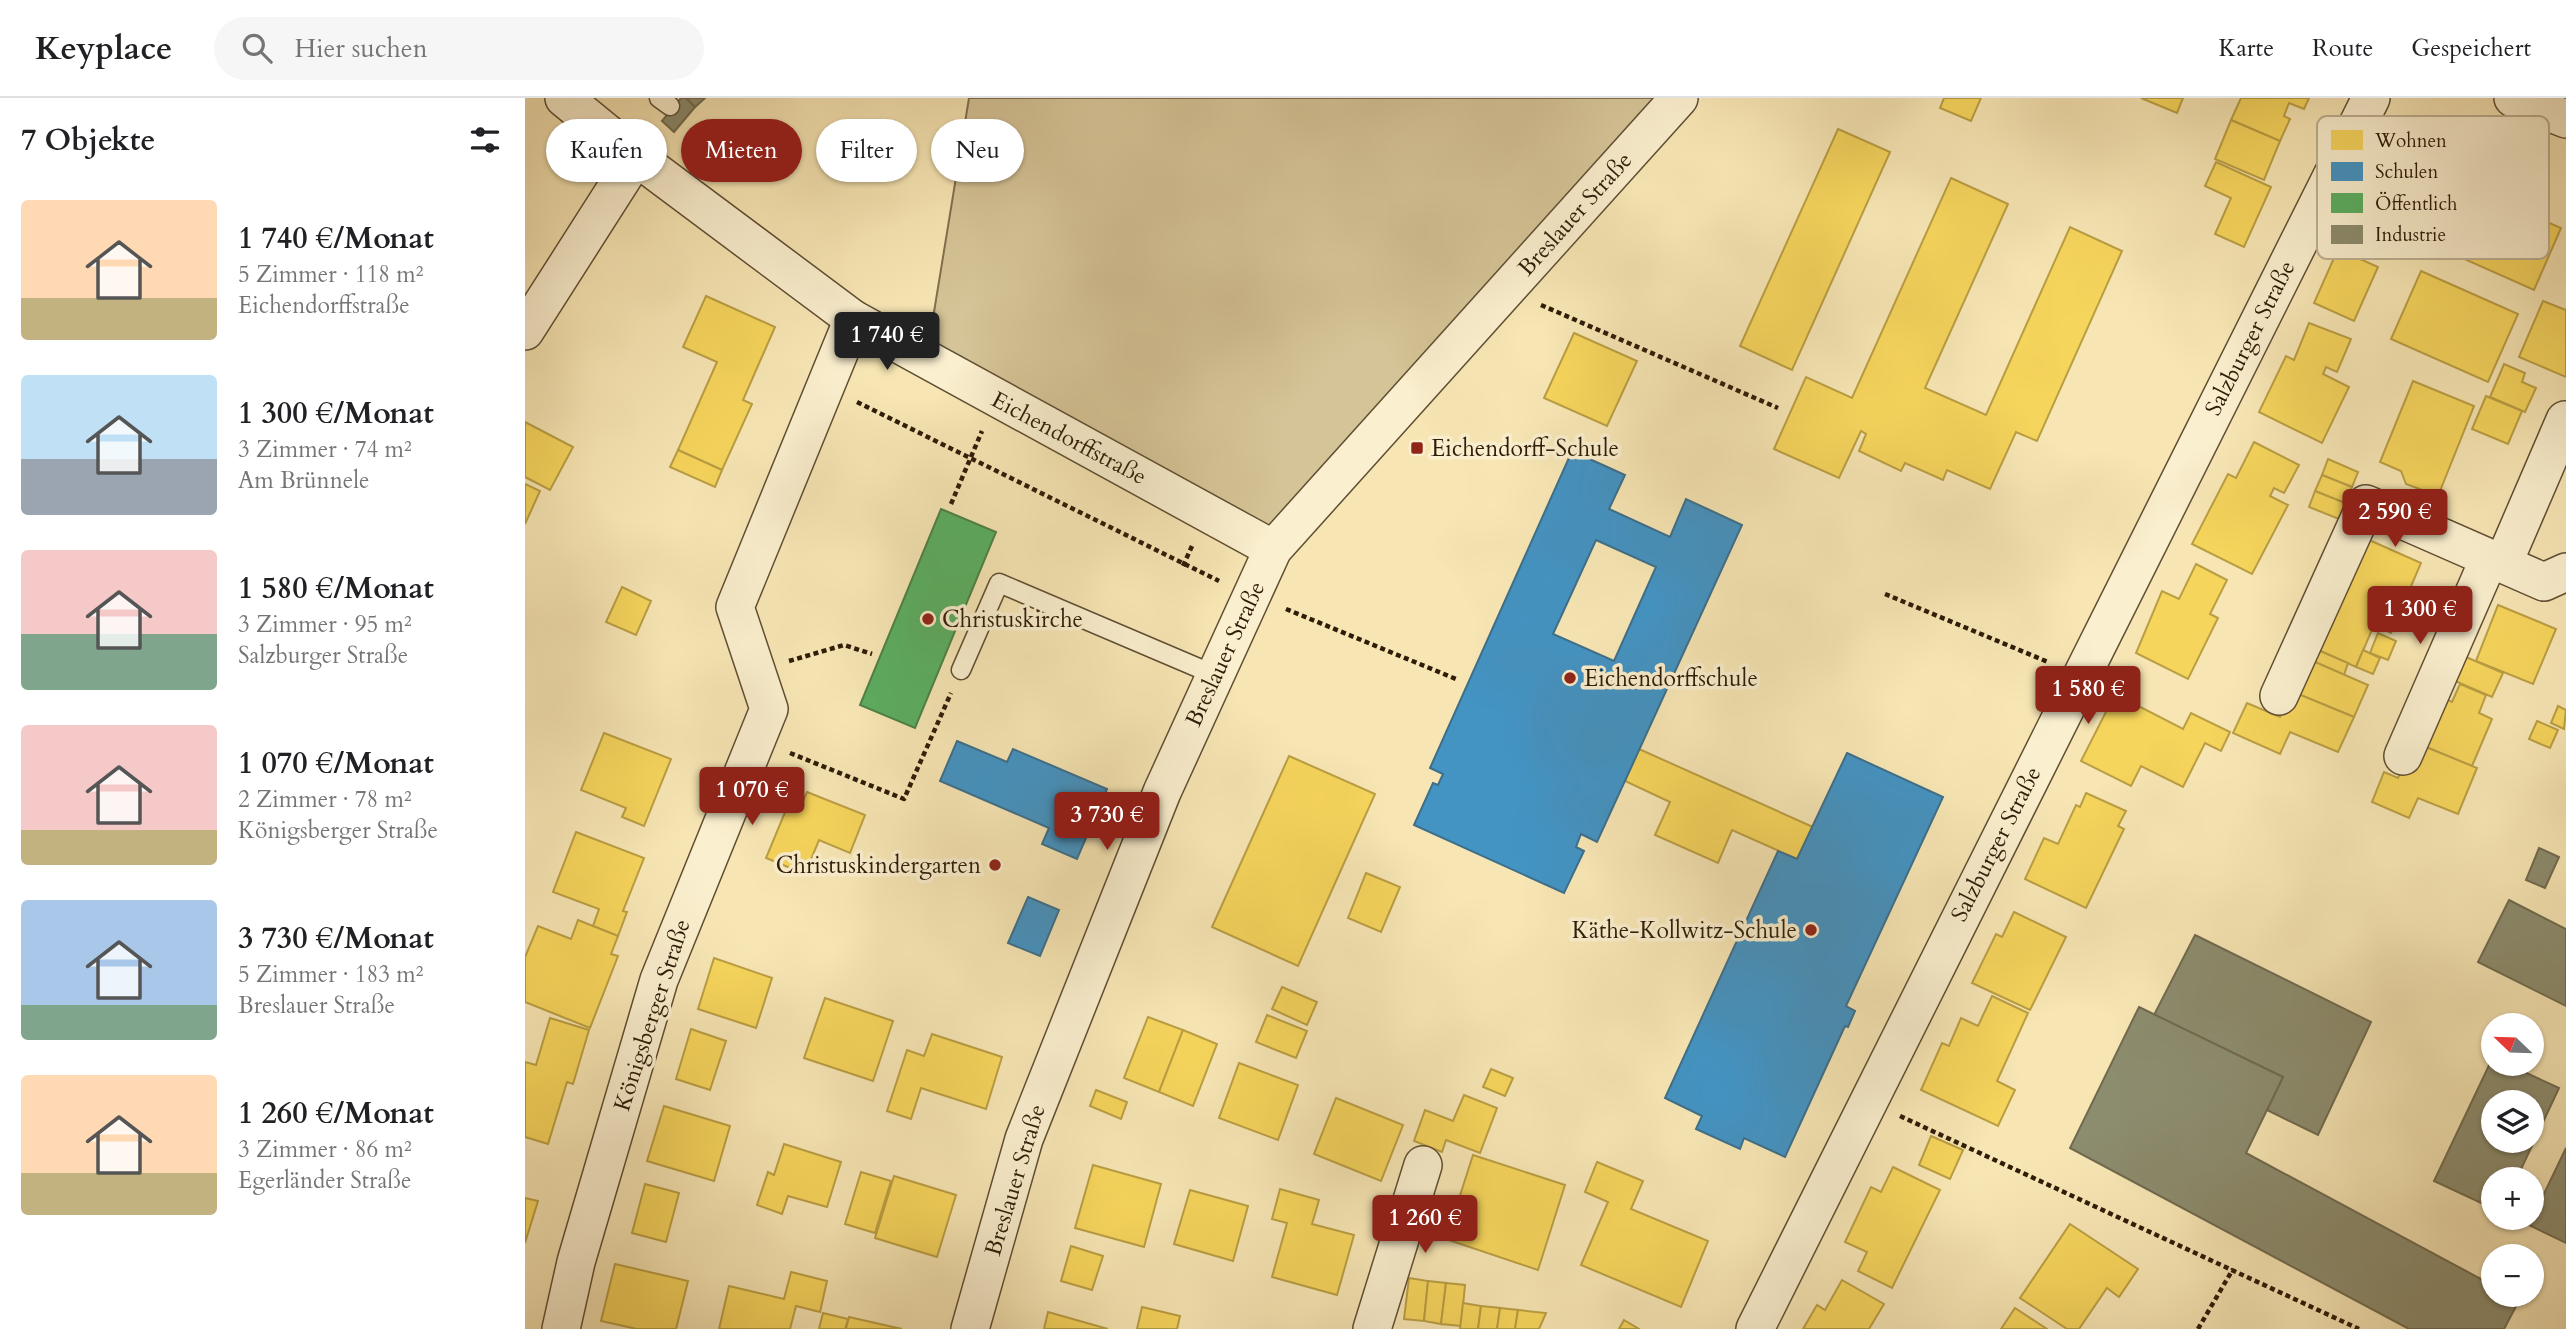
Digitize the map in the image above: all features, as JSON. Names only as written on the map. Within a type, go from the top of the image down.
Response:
[{"type":"street","name":"Eichendorffstraße","points":[[563,98],[589,119]]},
{"type":"street","name":"Breslauer Straße","points":[[970,1329],[1024,1139],[1162,792],[1273,549],[1679,98]]},
{"type":"street","name":"Salzburger Straße","points":[[2362,116],[2371,98]]},
{"type":"street","points":[[2513,98],[2566,119]]},
{"type":"street","name":"Eichendorffstraße","points":[[667,180],[853,319],[1273,549]]},
{"type":"street","points":[[525,331],[620,182]]},
{"type":"street","name":"Salzburger Straße","points":[[1755,1329],[2317,206]]},
{"type":"street","name":"Königsberger Straße","points":[[561,1329],[576,1262],[659,980],[769,709],[735,607],[853,319]]},
{"type":"street","points":[[2403,756],[2565,420]]},
{"type":"street","points":[[2279,696],[2366,504],[2544,582],[2566,572]]},
{"type":"street","points":[[1372,1329],[1423,1165]]},
{"type":"lane","points":[[961,670],[999,583],[1215,676]]},
{"type":"path","points":[[1506,290],[1778,408]]},
{"type":"path","points":[[825,387],[971,456],[1183,566],[1456,679]]},
{"type":"path","points":[[951,504],[996,399]]},
{"type":"path","points":[[1885,594],[2081,676]]},
{"type":"path","points":[[757,674],[807,654],[844,645],[872,654]]},
{"type":"path","points":[[756,740],[904,799],[961,670]]},
{"type":"path","points":[[1868,1101],[2359,1329]]},
{"type":"path","points":[[2198,1329],[2233,1269]]},
{"type":"shaded area","points":[[969,98],[1679,98],[1273,549],[926,361],[955,182],[1024,182],[1024,119],[966,119]]},
{"type":"building: Wohnen","points":[[1944,98],[1981,98],[1971,121],[1940,108]]},
{"type":"building: Wohnen","points":[[2141,98],[2183,98],[2177,113]]},
{"type":"building: Wohnen","points":[[2241,98],[2309,98],[2304,109],[2289,103],[2284,116],[2290,119],[2280,141],[2231,120]]},
{"type":"building: Wohnen","points":[[2231,120],[2280,141],[2264,180],[2215,159]]},
{"type":"building: Wohnen","points":[[1838,129],[1890,152],[1792,370],[1740,346]]},
{"type":"building: Wohnen","points":[[2216,162],[2271,187],[2244,247],[2215,234],[2231,198],[2205,186]]},
{"type":"building: Wohnen","points":[[1951,178],[2008,204],[1925,388],[1986,415],[2070,227],[2122,251],[2037,441],[2016,432],[1990,489],[1947,470],[1943,480],[1905,463],[1901,471],[1859,451],[1866,434],[1861,431],[1839,478],[1774,449],[1806,377],[1852,398]]},
{"type":"building: Wohnen","points":[[2549,223],[2561,228],[2549,256]]},
{"type":"building: Wohnen","points":[[2334,259],[2360,259],[2378,267],[2354,321],[2314,303]]},
{"type":"building: Wohnen","points":[[2464,259],[2548,259],[2534,290]]},
{"type":"building: Wohnen","points":[[2421,271],[2518,314],[2488,382],[2391,339]]},
{"type":"building: Wohnen","points":[[706,296],[775,327],[743,400],[752,404],[722,470],[678,450],[717,362],[683,347]]},
{"type":"building: Wohnen","points":[[2543,301],[2566,310],[2566,377],[2519,357]]},
{"type":"building: Wohnen","points":[[2309,323],[2351,339],[2337,372],[2326,367],[2323,374],[2349,387],[2322,443],[2259,412],[2286,356],[2294,360]]},
{"type":"building: Wohnen","points":[[1574,333],[1637,361],[1607,426],[1544,398]]},
{"type":"building: Wohnen","points":[[2504,364],[2525,373],[2522,382],[2536,388],[2525,412],[2490,397]]},
{"type":"building: Wohnen","points":[[2413,381],[2474,406],[2438,496],[2406,484],[2401,471],[2380,462]]},
{"type":"building: Wohnen","points":[[2486,396],[2522,411],[2508,444],[2472,429]]},
{"type":"building: Wohnen","points":[[525,422],[573,447],[550,490],[525,477]]},
{"type":"building: Wohnen","points":[[2254,442],[2299,465],[2284,493],[2274,488],[2270,496],[2288,505],[2252,574],[2192,544],[2228,474],[2236,478]]},
{"type":"building: Wohnen","points":[[678,450],[722,470],[715,487],[670,467]]},
{"type":"building: Wohnen","points":[[2328,459],[2358,472],[2352,487],[2322,475]]},
{"type":"building: Wohnen","points":[[2322,475],[2352,487],[2345,503],[2315,491]]},
{"type":"building: Wohnen","points":[[525,484],[540,491],[525,524]]},
{"type":"building: Wohnen","points":[[2315,491],[2345,503],[2339,519],[2309,507]]},
{"type":"building: Wohnen","points":[[2367,539],[2421,563],[2391,633],[2374,625],[2356,667],[2314,648]]},
{"type":"building: Wohnen","points":[[2196,564],[2227,580],[2210,614],[2218,618],[2188,679],[2136,653],[2162,591],[2179,599]]},
{"type":"building: Wohnen","points":[[622,587],[651,601],[636,635],[606,622]]},
{"type":"building: Wohnen","points":[[2498,605],[2556,629],[2533,684],[2476,661]]},
{"type":"building: Wohnen","points":[[2378,633],[2396,641],[2388,660],[2370,653]]},
{"type":"building: Wohnen","points":[[2313,648],[2348,663],[2344,675],[2308,659]]},
{"type":"building: Wohnen","points":[[2363,650],[2380,658],[2373,674],[2356,667]]},
{"type":"building: Wohnen","points":[[2466,657],[2503,673],[2492,697],[2455,681]]},
{"type":"building: Wohnen","points":[[2306,658],[2368,685],[2354,717],[2291,691]]},
{"type":"building: Wohnen","points":[[2460,684],[2486,695],[2479,713],[2492,719],[2472,766],[2421,745],[2435,694],[2452,702]]},
{"type":"building: Wohnen","points":[[2291,691],[2354,717],[2338,752],[2290,732],[2280,754],[2233,733],[2247,703],[2280,717]]},
{"type":"building: Wohnen","points":[[2115,694],[2183,729],[2191,713],[2230,732],[2221,751],[2205,743],[2183,787],[2141,766],[2131,786],[2081,761]]},
{"type":"building: Wohnen","points":[[2558,706],[2566,710],[2564,729],[2551,723]]},
{"type":"building: Wohnen","points":[[2537,721],[2558,730],[2550,748],[2529,739]]},
{"type":"building: Wohnen","points":[[604,733],[671,759],[644,826],[622,817],[626,808],[581,790]]},
{"type":"building: Wohnen","points":[[2421,745],[2477,768],[2458,814],[2418,798],[2409,818],[2372,802],[2384,772],[2398,778],[2407,758]]},
{"type":"building: Wohnen","points":[[1639,749],[1813,827],[1797,859],[1732,830],[1718,863],[1655,835],[1670,802],[1625,781]]},
{"type":"building: Wohnen","points":[[1289,756],[1375,794],[1298,966],[1212,927]]},
{"type":"building: Wohnen","points":[[807,792],[865,815],[850,853],[819,840],[805,874],[766,858],[788,805],[799,810]]},
{"type":"building: Wohnen","points":[[2086,793],[2126,811],[2118,826],[2124,829],[2086,908],[2025,879],[2044,838],[2058,844],[2076,805],[2080,807]]},
{"type":"building: Wohnen","points":[[576,832],[644,858],[623,911],[627,912],[618,936],[593,926],[599,909],[553,892]]},
{"type":"building: Wohnen","points":[[1366,873],[1400,887],[1381,932],[1348,918]]},
{"type":"building: Wohnen","points":[[2014,912],[2066,937],[2030,1010],[1972,983],[1996,934],[2002,937]]},
{"type":"building: Wohnen","points":[[578,920],[618,936],[611,954],[618,956],[590,1028],[525,1002],[525,957],[538,926],[571,939]]},
{"type":"building: Wohnen","points":[[714,958],[772,978],[756,1028],[698,1009]]},
{"type":"building: Wohnen","points":[[1282,987],[1317,1002],[1307,1025],[1272,1009]]},
{"type":"building: Wohnen","points":[[1992,996],[2028,1013],[1997,1081],[2015,1090],[1998,1126],[1921,1090],[1942,1043],[1949,1046],[1961,1018],[1978,1026]]},
{"type":"building: Wohnen","points":[[825,998],[893,1021],[873,1081],[804,1058]]},
{"type":"building: Wohnen","points":[[1267,1015],[1307,1031],[1296,1058],[1256,1042]]},
{"type":"building: Wohnen","points":[[1148,1017],[1183,1030],[1159,1092],[1124,1078]]},
{"type":"building: Wohnen","points":[[550,1018],[589,1030],[573,1084],[567,1082],[548,1144],[525,1137],[525,1062],[536,1065]]},
{"type":"building: Wohnen","points":[[691,1029],[726,1041],[710,1090],[676,1079]]},
{"type":"building: Wohnen","points":[[1183,1030],[1217,1044],[1193,1106],[1159,1092]]},
{"type":"building: Wohnen","points":[[932,1034],[1002,1057],[986,1109],[921,1088],[911,1119],[887,1111],[907,1050],[924,1056]]},
{"type":"building: Wohnen","points":[[1239,1063],[1298,1085],[1278,1140],[1219,1118]]},
{"type":"building: Wohnen","points":[[1491,1069],[1513,1078],[1505,1096],[1483,1087]]},
{"type":"building: Wohnen","points":[[1096,1090],[1127,1102],[1121,1119],[1090,1106]]},
{"type":"building: Wohnen","points":[[1464,1095],[1497,1108],[1480,1153],[1446,1140],[1442,1152],[1414,1141],[1425,1110],[1453,1121]]},
{"type":"building: Wohnen","points":[[1336,1098],[1403,1125],[1381,1181],[1314,1154]]},
{"type":"building: Wohnen","points":[[664,1106],[730,1126],[714,1181],[647,1161]]},
{"type":"building: Wohnen","points":[[1931,1136],[1963,1150],[1950,1179],[1919,1165]]},
{"type":"building: Wohnen","points":[[784,1144],[841,1162],[827,1207],[788,1196],[782,1214],[757,1205],[768,1172],[774,1175]]},
{"type":"building: Wohnen","points":[[1473,1155],[1565,1185],[1538,1270],[1446,1239]]},
{"type":"building: Wohnen","points":[[1597,1162],[1643,1181],[1631,1209],[1708,1241],[1681,1307],[1581,1265],[1608,1202],[1585,1192]]},
{"type":"building: Wohnen","points":[[1093,1165],[1161,1184],[1144,1247],[1075,1228]]},
{"type":"building: Wohnen","points":[[1893,1167],[1940,1190],[1892,1288],[1858,1271],[1867,1252],[1845,1242],[1871,1187],[1881,1192]]},
{"type":"building: Wohnen","points":[[861,1172],[891,1181],[875,1233],[845,1224]]},
{"type":"building: Wohnen","points":[[894,1176],[956,1195],[937,1257],[875,1238]]},
{"type":"building: Wohnen","points":[[645,1184],[679,1193],[666,1242],[632,1233]]},
{"type":"building: Wohnen","points":[[1280,1189],[1319,1200],[1312,1224],[1354,1235],[1337,1295],[1272,1277],[1287,1223],[1272,1219]]},
{"type":"building: Wohnen","points":[[1190,1190],[1248,1206],[1233,1261],[1174,1244]]},
{"type":"building: Wohnen","points":[[525,1198],[538,1201],[525,1243]]},
{"type":"building: Wohnen","points":[[2070,1224],[2138,1269],[2119,1297],[2107,1288],[2079,1329],[2067,1329],[2020,1298]]},
{"type":"building: Wohnen","points":[[1071,1246],[1103,1256],[1092,1290],[1061,1281]]},
{"type":"building: Wohnen","points":[[615,1264],[688,1281],[676,1329],[637,1329],[601,1321]]},
{"type":"building: Wohnen","points":[[791,1272],[827,1281],[820,1312],[796,1306],[790,1329],[719,1329],[729,1286],[784,1299]]},
{"type":"building: Wohnen","points":[[1409,1278],[1428,1281],[1424,1321],[1404,1319]]},
{"type":"building: Wohnen","points":[[1842,1280],[1884,1304],[1869,1329],[1803,1329],[1817,1305],[1825,1310]]},
{"type":"building: Wohnen","points":[[1428,1281],[1446,1283],[1441,1324],[1424,1321]]},
{"type":"building: Wohnen","points":[[1446,1283],[1465,1285],[1461,1326],[1441,1324]]},
{"type":"building: Wohnen","points":[[1463,1303],[1481,1306],[1478,1329],[1460,1329]]},
{"type":"building: Wohnen","points":[[1481,1306],[1500,1308],[1497,1329],[1478,1329]]},
{"type":"building: Wohnen","points":[[1142,1307],[1180,1316],[1177,1329],[1137,1329]]},
{"type":"building: Wohnen","points":[[1500,1308],[1518,1310],[1515,1329],[1497,1329]]},
{"type":"building: Wohnen","points":[[2015,1308],[2047,1329],[2001,1329]]},
{"type":"building: Wohnen","points":[[1518,1310],[1546,1313],[1539,1329],[1515,1329]]},
{"type":"building: Wohnen","points":[[1048,1312],[1108,1329],[1044,1329]]},
{"type":"building: Wohnen","points":[[823,1313],[848,1319],[845,1329],[819,1329]]},
{"type":"building: Wohnen","points":[[849,1317],[902,1329],[846,1329]]},
{"type":"building: Wohnen","points":[[1624,1320],[1639,1329],[1619,1329]]},
{"type":"building: Schulen","name":"Eichendorffschule","points":[[1572,451],[1625,475],[1609,509],[1670,537],[1686,499],[1742,525],[1597,842],[1581,834],[1576,847],[1584,851],[1564,893],[1414,825],[1433,783],[1438,785],[1443,774],[1430,768]],"holes":[[[1596,540],[1656,567],[1614,661],[1553,634]]]},
{"type":"building: Schulen","points":[[957,741],[1007,762],[1013,749],[1107,789],[1077,859],[1042,844],[1049,828],[940,781]]},
{"type":"building: Schulen","name":"Käthe-Kollwitz-Schule","points":[[1847,753],[1943,797],[1846,1006],[1855,1011],[1848,1027],[1845,1026],[1785,1157],[1744,1138],[1740,1149],[1696,1129],[1702,1116],[1665,1098],[1778,851],[1797,859]]},
{"type":"building: Schulen","points":[[1028,897],[1059,910],[1040,956],[1008,943]]},
{"type":"building: Öffentlich","name":"Christuskirche","points":[[941,509],[996,532],[915,728],[860,705]]},
{"type":"building: Industrie","points":[[681,98],[686,98],[695,107],[685,119],[681,119],[681,124],[674,132],[667,126],[667,119],[664,119]]},
{"type":"building: Industrie","points":[[686,98],[705,98],[695,107]]},
{"type":"building: Industrie","points":[[2539,848],[2559,857],[2545,888],[2526,880]]},
{"type":"building: Industrie","points":[[2509,900],[2566,929],[2566,1006],[2478,962]]},
{"type":"building: Industrie","points":[[2195,935],[2371,1022],[2318,1135],[2267,1110],[2283,1077],[2154,1015]]},
{"type":"building: Industrie","points":[[2139,1007],[2283,1077],[2246,1153],[2481,1279],[2481,1307],[2516,1307],[2504,1329],[2409,1329],[2070,1148]]},
{"type":"building: Industrie","points":[[2484,1076],[2533,1076],[2559,1088],[2544,1120],[2544,1090],[2481,1090],[2481,1153],[2529,1153],[2522,1167],[2481,1167],[2481,1203],[2434,1181]]},
{"type":"building: Industrie","points":[[2566,1148],[2566,1243],[2539,1230],[2544,1230],[2544,1194]]},
{"type":"place","name":"Eichendorff-Schule","points":[[1417,448]]},
{"type":"place","name":"Christuskirche","points":[[928,619]]},
{"type":"place","name":"Eichendorffschule","points":[[1570,678]]},
{"type":"place","name":"Christuskindergarten","points":[[995,865]]},
{"type":"place","name":"Käthe-Kollwitz-Schule","points":[[1811,930]]}]
